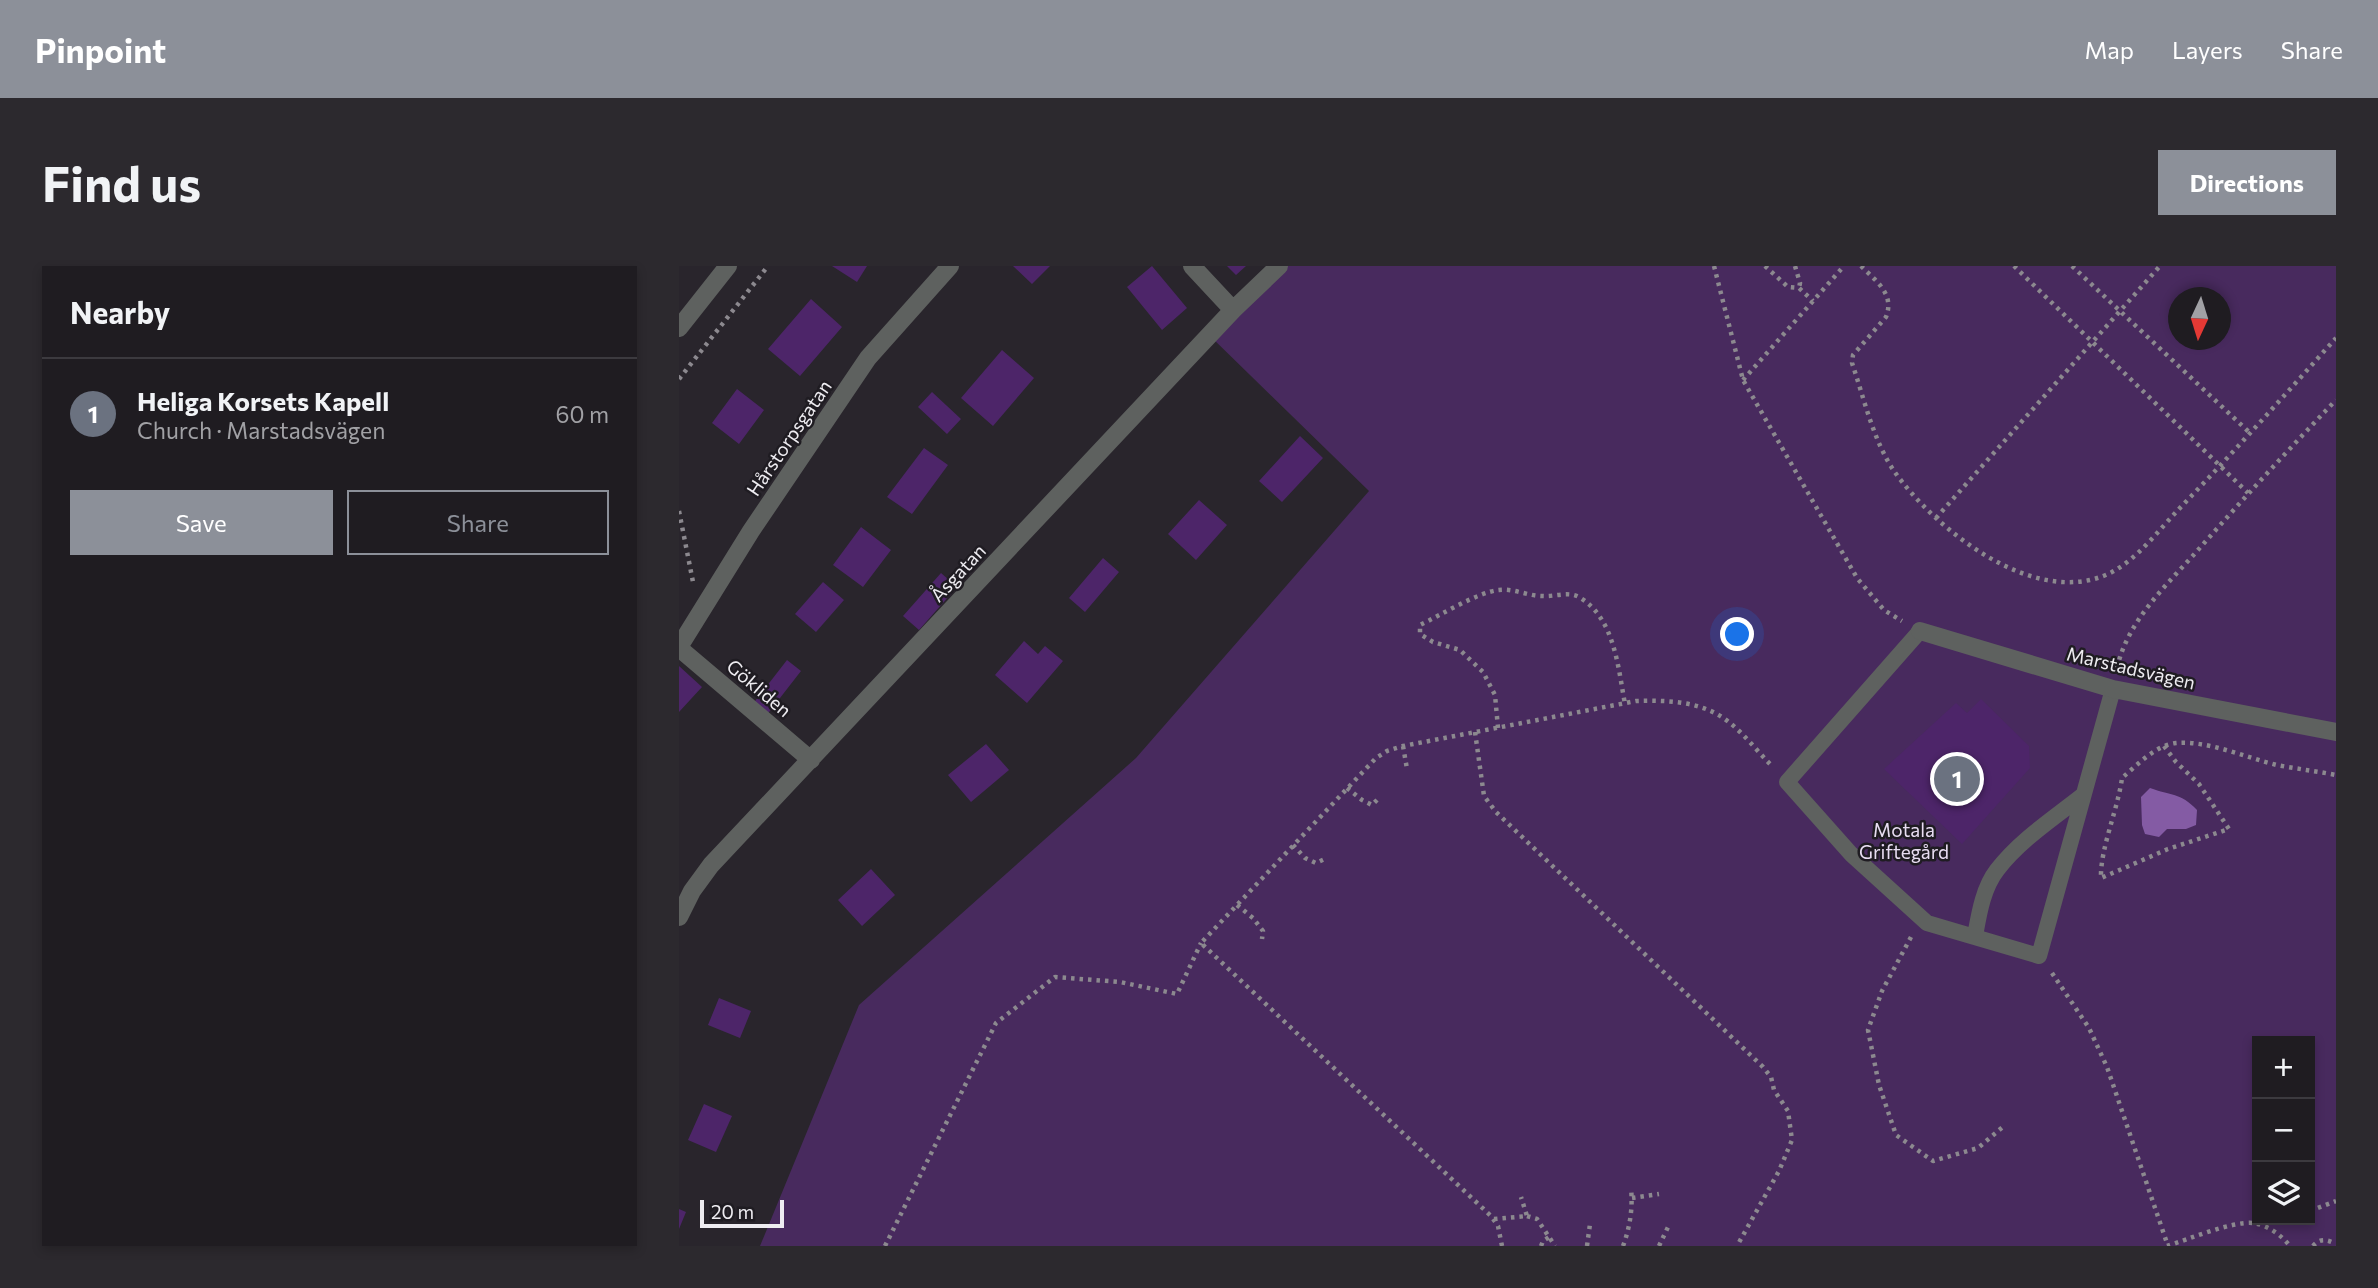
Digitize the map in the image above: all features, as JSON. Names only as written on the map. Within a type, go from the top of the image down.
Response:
[{"type":"street","points":[[679,328],[728,266]]},
{"type":"street","name":"Hårstorpsgatan","points":[[679,648],[751,531],[868,358],[950,266]]},
{"type":"street","points":[[1192,266],[1233,310]]},
{"type":"street","name":"Åsgatan","points":[[679,917],[692,891],[711,865],[1233,310],[1279,266]]},
{"type":"street","name":"Marstadsvägen","points":[[1920,631],[2113,689],[2336,732]]},
{"type":"street","name":"Gökliden","points":[[679,648],[811,760]]},
{"type":"lane","points":[[1920,631],[1787,782],[1851,854],[1927,923],[2039,956],[2113,689]]},
{"type":"lane","points":[[1975,936],[1982,900],[1996,871],[2026,840],[2084,795]]},
{"type":"path","points":[[679,379],[768,266]]},
{"type":"path","points":[[1714,266],[1743,380],[1857,578],[1884,610],[1920,631]]},
{"type":"path","points":[[1765,266],[1788,287],[1799,288],[1813,302]]},
{"type":"path","points":[[1795,266],[1799,288]]},
{"type":"path","points":[[1743,380],[1845,266]]},
{"type":"path","points":[[1861,266],[1883,289],[1889,300],[1889,310],[1853,355],[1851,363],[1878,439],[1893,469],[1916,499],[1936,518],[2000,565],[2030,576],[2061,582],[2080,582],[2109,574],[2135,555],[2221,466],[2336,338]]},
{"type":"path","points":[[2014,266],[2248,493]]},
{"type":"path","points":[[2072,266],[2250,433]]},
{"type":"path","points":[[1936,518],[2160,266]]},
{"type":"path","points":[[2113,689],[2123,644],[2138,618],[2248,493],[2336,400]]},
{"type":"path","points":[[679,511],[699,614]]},
{"type":"path","points":[[1498,728],[1495,695],[1483,671],[1460,650],[1433,642],[1420,634],[1420,625],[1490,591],[1503,589],[1543,597],[1560,594],[1578,597],[1600,617],[1613,643],[1625,704]]},
{"type":"path","points":[[885,1246],[996,1023],[1055,977],[1120,982],[1177,994],[1201,943],[1376,758],[1387,751],[1625,704],[1662,701],[1685,703],[1709,710],[1730,722],[1787,782]]},
{"type":"path","points":[[1475,732],[1483,789],[1496,812],[1771,1077],[1774,1090],[1788,1111],[1792,1140],[1779,1171],[1737,1246]]},
{"type":"path","points":[[2164,746],[2204,792],[2228,829],[2168,849],[2101,878],[2100,865],[2122,778],[2164,746],[2177,743],[2203,745],[2277,765],[2336,775]]},
{"type":"path","points":[[1403,746],[1407,769]]},
{"type":"path","points":[[1347,788],[1372,805],[1378,799]]},
{"type":"path","points":[[1293,845],[1305,858],[1316,863],[1327,858]]},
{"type":"path","points":[[1237,905],[1253,918],[1263,931],[1262,939]]},
{"type":"path","points":[[1921,918],[1882,991],[1868,1030],[1878,1085],[1896,1135],[1933,1161],[1978,1148],[2005,1125]]},
{"type":"path","points":[[1201,943],[1493,1219],[1498,1226],[1502,1246]]},
{"type":"path","points":[[2039,956],[2089,1028],[2107,1067],[2168,1246],[2214,1231],[2252,1223]]},
{"type":"path","points":[[1623,1246],[1628,1231],[1631,1188]]},
{"type":"path","points":[[1632,1198],[1659,1194]]},
{"type":"path","points":[[1521,1197],[1527,1216]]},
{"type":"path","points":[[2315,1209],[2336,1201]]},
{"type":"path","points":[[1493,1219],[1527,1216],[1537,1219],[1555,1246]]},
{"type":"path","points":[[1587,1246],[1590,1224]]},
{"type":"path","points":[[1659,1246],[1669,1224]]},
{"type":"path","points":[[2262,1225],[2279,1234],[2290,1246]]},
{"type":"path","points":[[1541,1246],[1549,1237]]},
{"type":"path","points":[[2313,1246],[2323,1239],[2336,1244]]},
{"type":"green space","name":"Motala Griftegård","points":[[1279,266],[2336,266],[2336,1246],[760,1246],[859,1005],[1136,758],[1369,491],[1208,334]]},
{"type":"shaded area","points":[[2150,788],[2180,797],[2191,804],[2197,810],[2196,825],[2186,829],[2167,829],[2159,837],[2145,834],[2141,797]]},
{"type":"building","points":[[832,266],[867,266],[857,282]]},
{"type":"building","points":[[1013,266],[1050,266],[1032,284]]},
{"type":"building","points":[[1152,266],[1187,308],[1162,330],[1127,287]]},
{"type":"building","points":[[1227,266],[1246,266],[1236,275]]},
{"type":"building","points":[[811,299],[842,327],[800,376],[768,349]]},
{"type":"building","points":[[1002,350],[1034,378],[993,426],[961,398]]},
{"type":"building","points":[[737,389],[764,410],[739,444],[712,423]]},
{"type":"building","points":[[932,392],[961,419],[947,434],[918,407]]},
{"type":"building","points":[[1300,436],[1323,458],[1282,502],[1259,481]]},
{"type":"building","points":[[924,448],[948,465],[912,514],[887,497]]},
{"type":"building","points":[[1199,500],[1227,525],[1196,560],[1168,534]]},
{"type":"building","points":[[861,527],[891,550],[863,587],[833,565]]},
{"type":"building","points":[[1103,558],[1119,572],[1085,612],[1069,598]]},
{"type":"building","points":[[941,573],[957,587],[919,630],[903,616]]},
{"type":"building","points":[[823,582],[844,600],[816,632],[795,614]]},
{"type":"building","points":[[1024,641],[1038,654],[1045,646],[1063,661],[1027,703],[995,675]]},
{"type":"building","points":[[787,660],[801,671],[766,716],[752,705]]},
{"type":"building","points":[[679,666],[702,687],[679,712]]},
{"type":"building","points":[[1981,699],[2029,746],[2030,768],[1962,844],[1884,769],[1956,703],[1967,713]]},
{"type":"building","points":[[986,744],[1009,770],[971,802],[948,775]]},
{"type":"building","points":[[871,869],[895,895],[862,926],[838,900]]},
{"type":"building","points":[[719,998],[751,1011],[740,1038],[708,1025]]},
{"type":"building","points":[[704,1104],[732,1116],[716,1152],[688,1140]]},
{"type":"building","points":[[679,1209],[686,1212],[679,1229]]},
{"type":"place","name":"Heliga Korsets Kapell","points":[[1957,779]]}]
